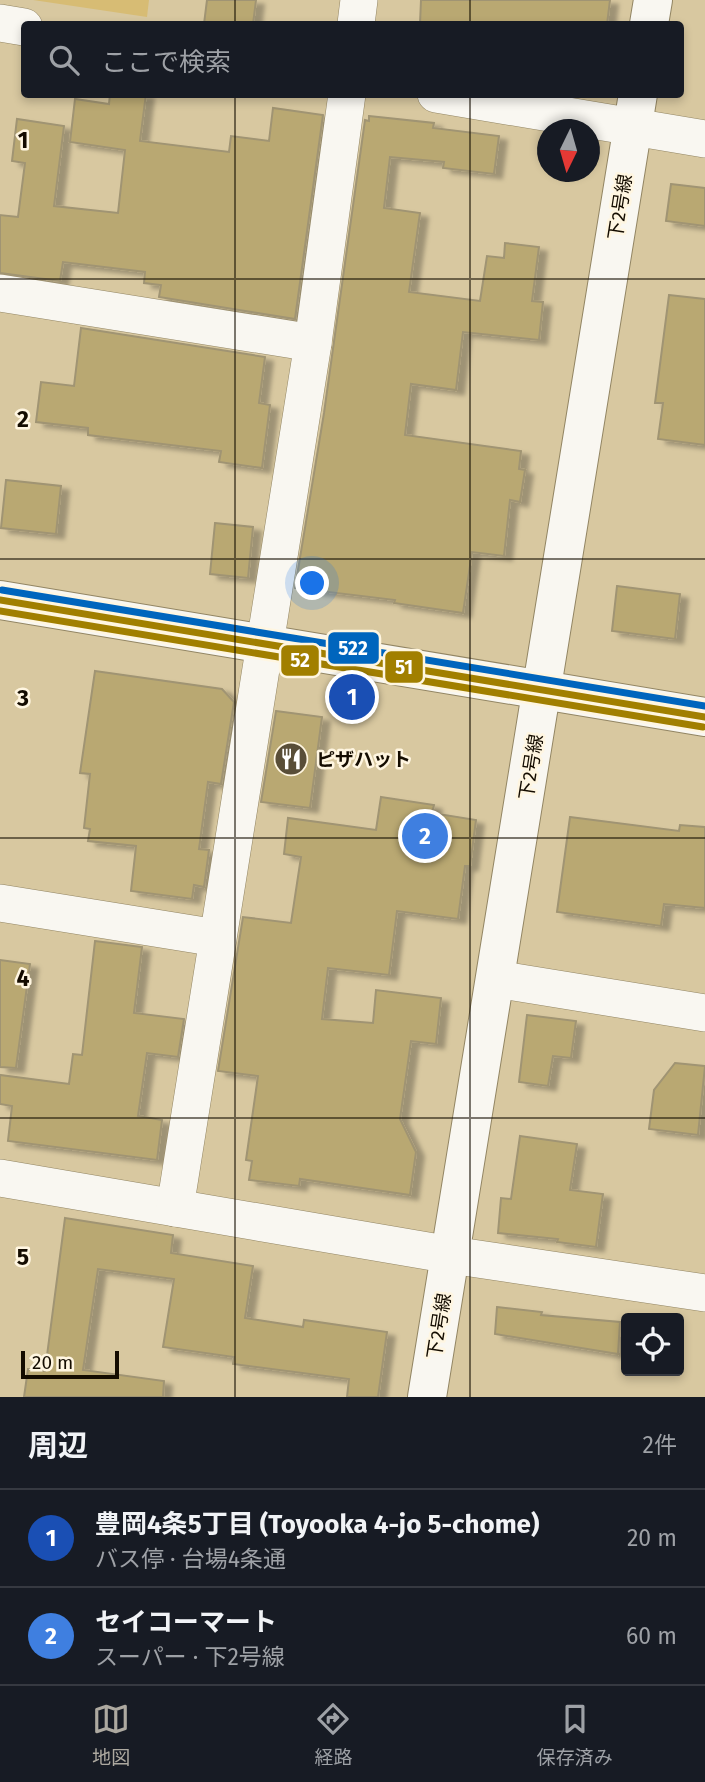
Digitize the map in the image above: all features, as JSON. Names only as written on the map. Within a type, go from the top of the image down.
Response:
[{"type":"street","points":[[356,21],[359,0]]},
{"type":"street","points":[[650,21],[653,0]]},
{"type":"street","points":[[0,23],[21,26]]},
{"type":"street","points":[[175,1208],[313,343],[346,98]]},
{"type":"street","points":[[483,98],[635,111],[705,139]]},
{"type":"street","name":"下2号線","points":[[428,1397],[635,111]]},
{"type":"street","points":[[0,293],[313,343]]},
{"type":"street","points":[[0,600],[705,718]]},
{"type":"street","points":[[0,903],[217,938]]},
{"type":"street","points":[[496,979],[705,1013]]},
{"type":"street","points":[[0,1178],[451,1255],[705,1293]]},
{"type":"shaded area","points":[[33,0],[149,0],[147,17]]},
{"type":"building","points":[[207,0],[256,0],[253,21],[204,21]]},
{"type":"building","points":[[421,0],[610,0],[607,21],[420,21]]},
{"type":"building","points":[[110,98],[145,98],[140,141],[229,152],[231,136],[269,141],[273,108],[323,115],[295,319],[159,297],[161,285],[144,283],[145,272],[63,262],[60,281],[0,273],[0,215],[18,217],[25,163],[12,161],[17,119],[64,126],[54,206],[118,213],[125,150],[70,142],[75,99],[109,104]]},
{"type":"building","points":[[369,116],[434,123],[433,128],[499,136],[494,174],[443,168],[444,162],[390,157],[384,208],[420,213],[409,292],[480,301],[487,256],[504,258],[505,243],[539,247],[532,301],[543,302],[539,340],[463,332],[456,390],[411,384],[405,435],[521,451],[519,469],[525,470],[520,502],[510,500],[504,556],[472,552],[463,613],[394,603],[395,600],[295,588],[324,413],[365,120],[369,121]]},
{"type":"building","points":[[671,184],[705,188],[705,226],[666,221]]},
{"type":"building","points":[[669,295],[705,299],[705,445],[658,439],[663,403],[655,403]]},
{"type":"building","points":[[81,328],[265,357],[259,403],[270,405],[262,468],[219,462],[221,451],[88,435],[88,428],[36,422],[41,382],[74,386]]},
{"type":"building","points":[[6,480],[61,486],[56,534],[1,528]]},
{"type":"building","points":[[215,523],[253,527],[248,578],[210,574]]},
{"type":"building","points":[[617,586],[680,594],[675,639],[612,631]]},
{"type":"building","points":[[95,671],[222,689],[234,702],[221,784],[208,782],[199,849],[209,850],[204,887],[194,885],[192,899],[131,891],[136,846],[88,841],[90,829],[84,828],[90,774],[80,773]]},
{"type":"building","name":"ピザハット","points":[[276,711],[322,717],[310,808],[261,802]]},
{"type":"building","points":[[381,797],[434,805],[432,813],[476,820],[470,866],[465,866],[458,919],[397,911],[389,975],[328,968],[322,1019],[373,1023],[376,990],[441,998],[436,1044],[411,1041],[400,1119],[416,1152],[410,1195],[300,1179],[299,1186],[249,1180],[252,1161],[246,1160],[258,1076],[218,1071],[243,917],[291,923],[301,857],[284,854],[288,818],[376,830]]},
{"type":"building","points":[[570,817],[679,831],[680,825],[705,827],[705,908],[664,904],[661,926],[557,912]]},
{"type":"building","points":[[95,941],[142,947],[134,1013],[184,1019],[178,1057],[147,1053],[138,1116],[162,1120],[157,1160],[8,1141],[12,1106],[0,1104],[0,1075],[69,1084],[73,1054],[82,1055]]},
{"type":"building","points":[[0,960],[30,964],[16,1068],[0,1067]]},
{"type":"building","points":[[527,1015],[576,1021],[571,1058],[553,1056],[548,1086],[519,1082]]},
{"type":"building","points":[[675,1063],[705,1066],[698,1135],[649,1129],[654,1090]]},
{"type":"building","points":[[520,1136],[577,1144],[570,1190],[603,1194],[596,1247],[557,1242],[558,1239],[498,1233],[501,1198],[511,1199]]},
{"type":"building","points":[[65,1218],[173,1235],[171,1253],[253,1266],[245,1318],[303,1327],[304,1320],[387,1332],[378,1397],[347,1397],[349,1379],[233,1364],[234,1357],[163,1347],[174,1279],[98,1269],[83,1370],[164,1381],[163,1397],[24,1397],[28,1369],[45,1371]]},
{"type":"building","points":[[497,1307],[542,1312],[541,1315],[620,1322],[618,1354],[495,1334]]},
{"type":"transit line","name":"522","points":[[2,590],[705,706]]},
{"type":"transit line","name":"51","points":[[0,600],[705,717]]},
{"type":"transit line","name":"52","points":[[0,611],[703,727]]},
{"type":"place","name":"豊岡4条5丁目 (Toyooka 4-jo 5-chome)","points":[[352,697]]},
{"type":"place","name":"ピザハット","points":[[291,759]]},
{"type":"place","name":"セイコーマート","points":[[425,836]]}]
